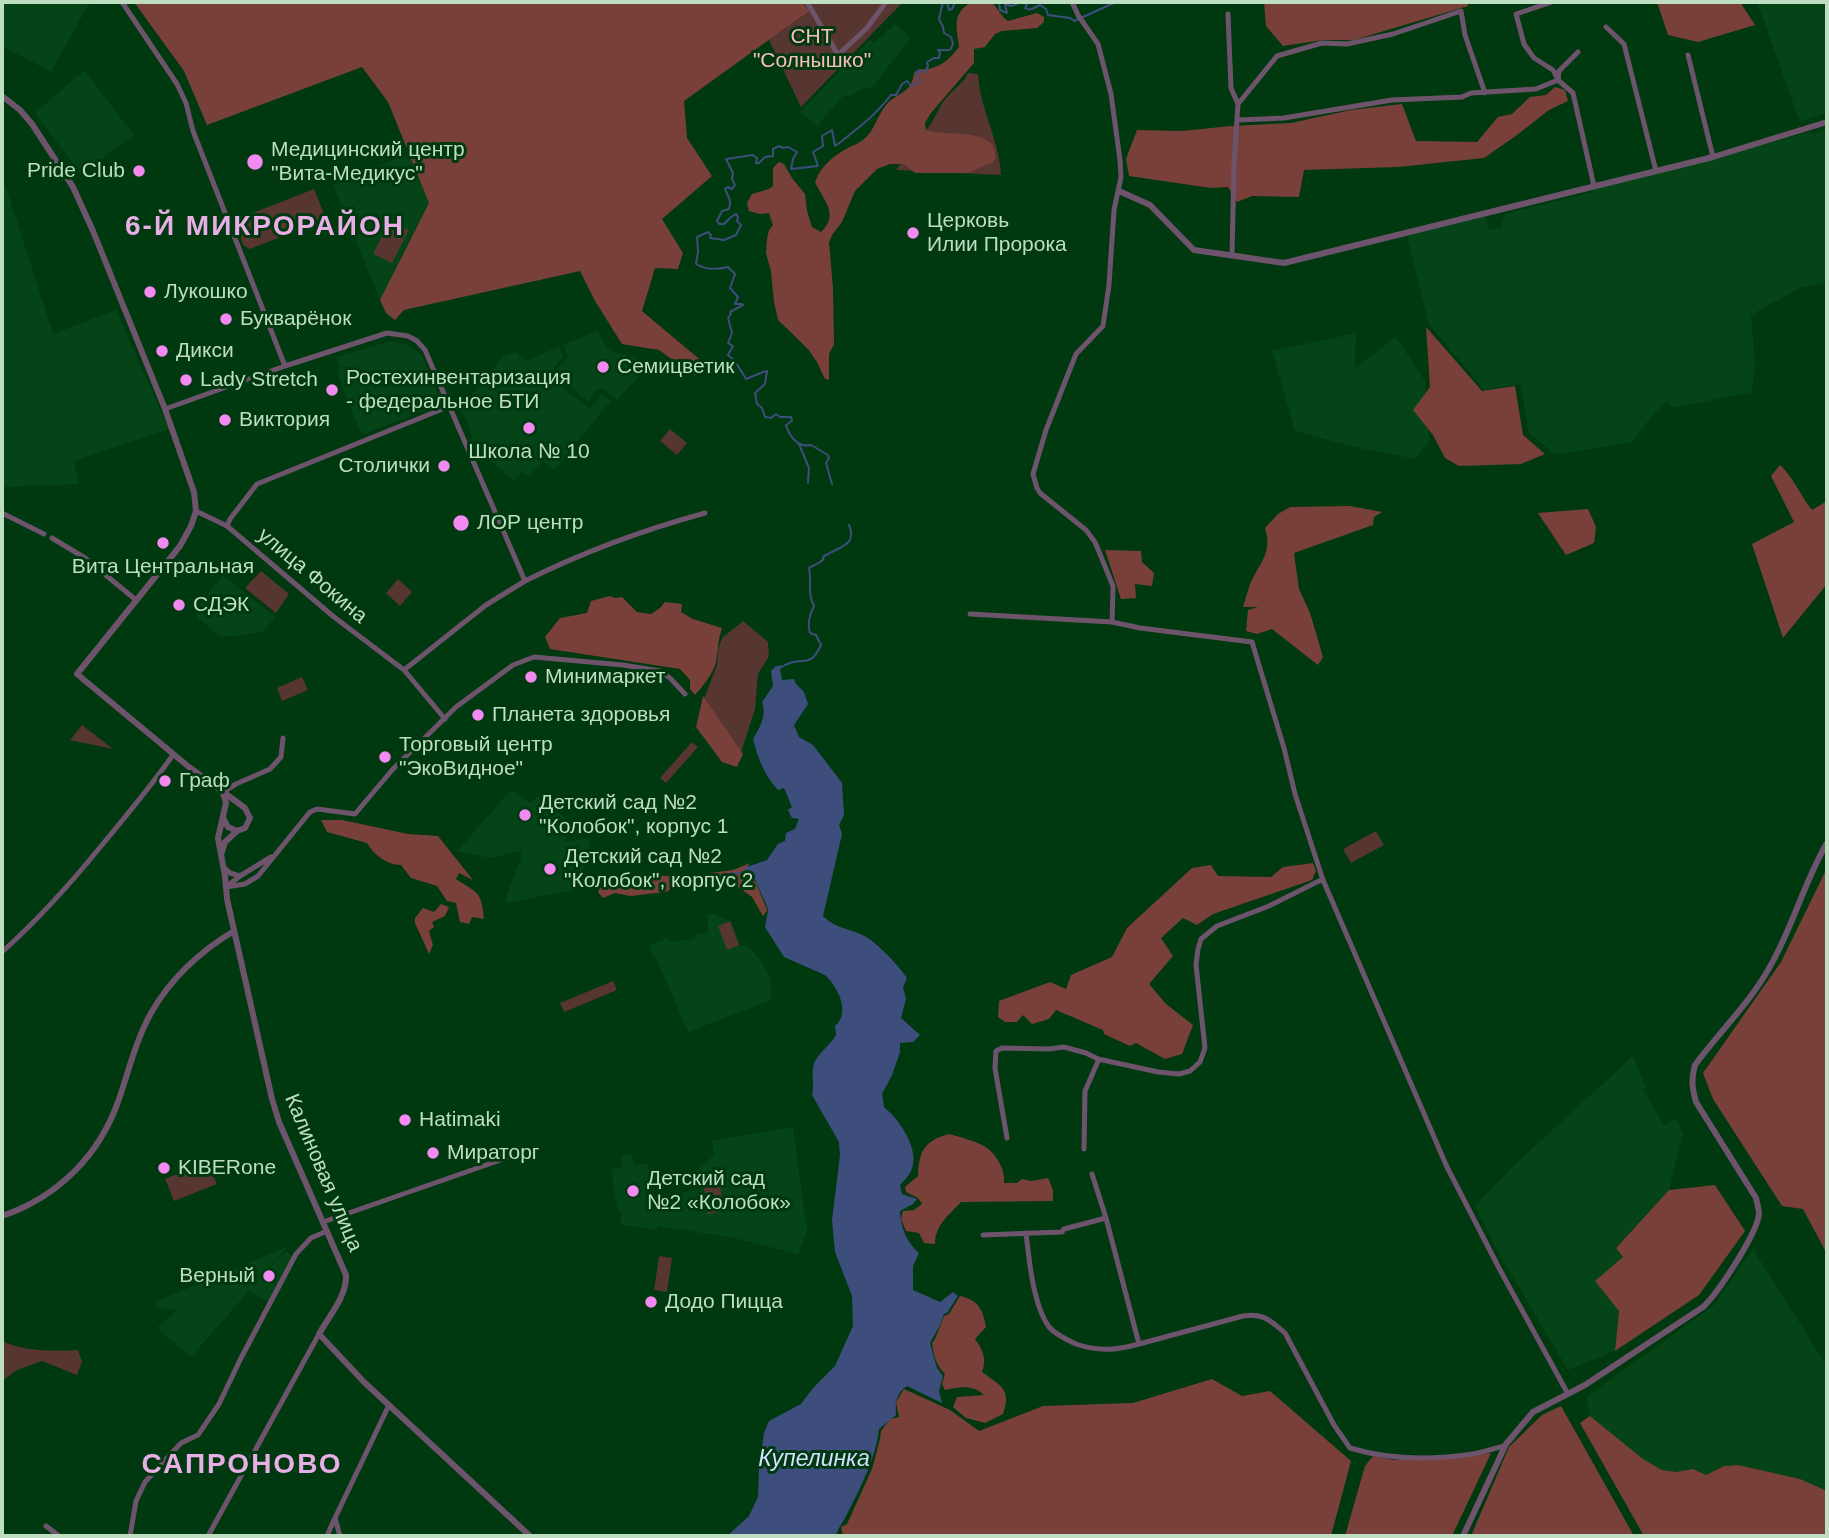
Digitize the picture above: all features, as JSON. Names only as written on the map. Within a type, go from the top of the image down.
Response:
[{"type":"street","points":[[122,2],[177,84],[186,103],[193,131],[285,366]]},
{"type":"street","points":[[807,2],[838,55],[867,28],[886,2]]},
{"type":"street","points":[[1072,2],[1098,44],[1111,94],[1121,177],[1114,210],[1109,285],[1103,326],[1076,354],[1046,430],[1033,474],[1040,493],[1086,530],[1095,542],[1113,586],[1112,622]]},
{"type":"street","points":[[1552,2],[1516,14],[1524,44],[1534,58],[1553,70],[1558,80],[1573,93],[1594,186]]},
{"type":"street","points":[[1238,104],[1277,56],[1322,43],[1347,44],[1393,34],[1461,11],[1465,35],[1485,93]]},
{"type":"street","points":[[1228,14],[1231,88],[1238,104],[1232,256]]},
{"type":"street","points":[[1606,27],[1624,44],[1656,171]]},
{"type":"street","points":[[1558,80],[1559,71],[1578,52]]},
{"type":"street","points":[[1688,55],[1713,157]]},
{"type":"street","points":[[1238,120],[1284,118],[1392,100],[1462,97],[1471,93],[1536,89],[1558,80]]},
{"type":"street","points":[[2,96],[32,124],[73,187],[165,409],[194,492],[196,511],[180,545],[77,674],[173,755],[248,810],[250,818],[247,825],[225,842],[222,857]]},
{"type":"street","points":[[1119,191],[1150,205],[1194,250],[1284,263],[1713,157],[1827,122]]},
{"type":"street","points":[[165,409],[387,333],[408,336],[425,349],[525,581]]},
{"type":"street","points":[[227,526],[257,484],[450,406]]},
{"type":"street","name":"улица Фокина","points":[[196,511],[227,526],[334,617],[404,670],[445,719]]},
{"type":"street","points":[[2,513],[44,534]]},
{"type":"street","points":[[404,670],[486,606],[525,581],[636,533],[705,513]]},
{"type":"street","points":[[51,538],[85,558],[136,600]]},
{"type":"street","points":[[970,614],[1112,622],[1252,642],[1295,794],[1323,879],[1447,1167],[1568,1394]]},
{"type":"street","points":[[226,887],[245,884],[258,876],[310,812],[317,809],[355,814],[393,769],[456,707],[513,665],[534,657],[660,671],[685,694]]},
{"type":"street","points":[[223,792],[270,769],[281,757],[283,738]]},
{"type":"street","points":[[2,952],[68,887],[173,755]]},
{"type":"street","name":"Калиновая улица","points":[[223,792],[226,803],[218,838],[227,899],[272,1099],[279,1122],[345,1270],[346,1280],[342,1294],[319,1335]]},
{"type":"street","points":[[237,831],[228,827],[224,816],[229,807],[242,806]]},
{"type":"street","points":[[1463,1536],[1506,1446],[1533,1412],[1585,1385],[1703,1307],[1714,1295],[1756,1226],[1760,1212],[1756,1198],[1696,1102],[1692,1076],[1695,1065],[1749,998],[1773,962],[1827,843]]},
{"type":"street","points":[[226,887],[273,856]]},
{"type":"street","points":[[223,867],[240,876]]},
{"type":"street","points":[[1007,1138],[996,1074],[996,1051],[1002,1048],[1064,1047],[1099,1059],[1171,1075],[1195,1068],[1205,1048],[1196,965],[1201,939],[1217,926],[1269,906],[1323,879]]},
{"type":"street","points":[[2,1216],[49,1193],[81,1165],[94,1149],[113,1115],[137,1043],[160,998],[201,953],[234,931]]},
{"type":"street","points":[[1084,1149],[1085,1091],[1099,1059]]},
{"type":"street","points":[[323,1222],[535,1148]]},
{"type":"street","points":[[1092,1174],[1139,1344]]},
{"type":"street","points":[[983,1235],[1062,1232],[1064,1229],[1106,1218]]},
{"type":"street","points":[[130,1536],[136,1500],[145,1482],[181,1443],[198,1435],[219,1404],[296,1254],[311,1238],[327,1231]]},
{"type":"street","points":[[1026,1233],[1032,1283],[1045,1319],[1053,1331],[1082,1346],[1114,1350],[1243,1316],[1259,1315],[1285,1333],[1334,1425],[1350,1447],[1405,1458],[1476,1453],[1506,1446]]},
{"type":"street","points":[[208,1536],[319,1335],[364,1382],[530,1536]]},
{"type":"street","points":[[327,1536],[389,1405]]},
{"type":"street","points":[[335,1518],[340,1536]]},
{"type":"street","points":[[46,1526],[60,1536]]},
{"type":"shaded area","points":[[2,2],[90,2],[51,72],[2,46]]},
{"type":"shaded area","points":[[134,2],[802,2],[809,11],[684,101],[687,138],[712,176],[662,219],[683,253],[678,269],[655,268],[642,311],[704,363],[695,376],[659,350],[622,344],[580,271],[404,310],[395,320],[386,313],[380,300],[429,203],[388,102],[362,67],[207,125],[184,71]]},
{"type":"shaded area","points":[[972,2],[990,2],[1008,21],[1037,13],[1044,17],[1044,22],[1037,28],[1002,31],[995,34],[985,47],[974,49],[974,63],[925,123],[926,130],[980,137],[993,146],[996,157],[993,162],[968,173],[915,173],[904,164],[890,164],[877,169],[855,191],[842,222],[829,243],[834,344],[829,354],[829,380],[825,379],[808,349],[778,320],[766,253],[769,230],[773,225],[769,213],[749,211],[747,203],[752,194],[773,186],[773,168],[779,162],[784,164],[805,194],[812,227],[821,232],[827,225],[830,213],[815,182],[821,171],[837,154],[867,136],[887,104],[910,85],[914,73],[919,69],[937,67],[955,52],[959,47],[958,16],[965,6]]},
{"type":"shaded area","points":[[1264,2],[1468,2],[1468,6],[1354,40],[1323,40],[1283,46],[1266,26]]},
{"type":"shaded area","points":[[1657,2],[1740,2],[1755,25],[1698,42],[1668,35]]},
{"type":"shaded area","points":[[1757,2],[1827,2],[1827,113],[1800,122]]},
{"type":"shaded area","points":[[895,24],[911,38],[870,90],[866,87],[849,96],[843,96],[817,126],[800,112],[870,39],[875,43]]},
{"type":"shaded area","points":[[84,70],[134,135],[81,174],[35,113]]},
{"type":"shaded area","points":[[1555,87],[1565,90],[1568,101],[1549,110],[1484,158],[1398,167],[1304,170],[1299,197],[1252,196],[1237,202],[1228,187],[1211,188],[1129,176],[1126,159],[1137,130],[1182,131],[1291,123],[1351,110],[1402,104],[1416,141],[1477,142],[1498,117],[1512,114],[1530,97],[1546,95]]},
{"type":"shaded area","points":[[1827,129],[1827,282],[1800,288],[1751,315],[1755,362],[1752,392],[1673,408],[1667,400],[1632,442],[1555,455],[1529,433],[1520,384],[1484,390],[1429,324],[1407,236],[1485,216],[1489,230],[1501,228],[1505,214]]},
{"type":"shaded area","points":[[409,153],[429,203],[380,300],[333,185]]},
{"type":"shaded area","points":[[2,180],[53,334],[116,310],[169,429],[74,461],[79,484],[2,487]]},
{"type":"shaded area","points":[[1426,327],[1482,391],[1515,386],[1523,435],[1545,454],[1521,464],[1459,466],[1445,458],[1433,435],[1413,410],[1430,387]]},
{"type":"shaded area","name":"Семицветик","points":[[598,331],[611,351],[652,362],[617,400],[603,389],[597,390],[588,402],[554,372],[568,357],[563,345]]},
{"type":"shaded area","points":[[1356,333],[1355,368],[1396,337],[1425,381],[1429,441],[1416,459],[1295,431],[1272,351]]},
{"type":"shaded area","points":[[391,341],[407,345],[423,357],[428,370],[426,374],[429,381],[433,382],[441,403],[365,434],[360,432],[337,372],[340,368],[336,357]]},
{"type":"shaded area","name":"Школа № 10","points":[[559,347],[563,356],[549,375],[590,408],[602,394],[611,401],[554,470],[542,461],[529,476],[522,472],[514,481],[477,449],[461,408],[504,356],[516,352],[525,361]]},
{"type":"shaded area","points":[[1780,465],[1812,510],[1827,501],[1827,584],[1783,638],[1752,544],[1794,522],[1771,476]]},
{"type":"shaded area","points":[[1350,506],[1382,512],[1374,517],[1373,525],[1294,553],[1299,589],[1310,613],[1323,657],[1318,665],[1272,629],[1257,634],[1246,631],[1248,610],[1258,607],[1243,607],[1267,550],[1265,528],[1278,514],[1290,507]]},
{"type":"shaded area","points":[[1588,509],[1596,527],[1594,543],[1566,555],[1538,513]]},
{"type":"shaded area","points":[[1105,550],[1141,551],[1142,562],[1154,573],[1152,586],[1135,584],[1136,598],[1121,599]]},
{"type":"shaded area","points":[[223,575],[275,617],[264,631],[219,636],[198,618],[195,610]]},
{"type":"shaded area","points":[[610,596],[622,597],[637,612],[651,614],[665,602],[682,604],[681,612],[693,619],[722,628],[715,666],[695,695],[690,689],[690,680],[680,669],[550,649],[545,637],[560,618],[587,613],[591,601]]},
{"type":"shaded area","points":[[703,696],[743,754],[737,767],[722,762],[696,727]]},
{"type":"shaded area","points":[[511,790],[530,803],[538,796],[576,827],[563,842],[591,838],[587,865],[583,871],[583,888],[507,903],[506,898],[521,860],[521,851],[490,858],[457,851]]},
{"type":"shaded area","points":[[321,820],[342,820],[408,834],[438,836],[473,880],[459,873],[456,879],[480,898],[484,919],[472,917],[469,924],[460,922],[456,903],[447,901],[437,886],[411,878],[401,865],[381,858],[367,843],[327,832]]},
{"type":"shaded area","points":[[750,863],[744,873],[755,881],[767,911],[763,916],[752,897],[733,883],[680,884],[666,892],[630,896],[615,893],[603,898],[598,892],[603,881],[644,874],[678,877],[733,870]]},
{"type":"shaded area","points":[[1313,863],[1316,871],[1312,880],[1213,914],[1197,925],[1183,918],[1161,938],[1173,956],[1149,984],[1166,1004],[1193,1025],[1182,1054],[1165,1059],[1136,1043],[1130,1046],[1104,1034],[1103,1030],[1056,1010],[1049,1019],[1032,1024],[1023,1015],[1017,1022],[1005,1022],[998,1017],[999,1001],[1050,982],[1066,989],[1071,975],[1112,957],[1127,928],[1192,868],[1211,865],[1218,876],[1271,877],[1283,867]]},
{"type":"shaded area","points":[[1827,868],[1827,1254],[1803,1209],[1782,1206],[1713,1099],[1703,1073],[1781,962]]},
{"type":"shaded area","points":[[441,904],[449,907],[445,916],[432,922],[434,927],[429,931],[433,945],[429,954],[415,918],[423,908],[434,912]]},
{"type":"shaded area","points":[[714,914],[731,921],[740,945],[749,947],[760,959],[770,978],[771,997],[769,1001],[688,1032],[649,945],[668,938],[670,941],[695,939],[695,934],[708,933],[707,915]]},
{"type":"shaded area","points":[[1633,1056],[1646,1087],[1643,1090],[1664,1125],[1676,1118],[1683,1134],[1669,1190],[1616,1247],[1623,1257],[1615,1351],[1568,1370],[1499,1254],[1475,1206],[1512,1167]]},
{"type":"shaded area","points":[[793,1127],[807,1230],[798,1254],[734,1238],[657,1226],[657,1230],[621,1225],[621,1211],[617,1208],[611,1169],[622,1167],[621,1155],[632,1154],[634,1165],[647,1163],[652,1197],[699,1190],[697,1171],[714,1155],[712,1141]]},
{"type":"shaded area","points":[[949,1134],[987,1148],[1001,1167],[1004,1183],[1048,1178],[1053,1190],[1053,1201],[961,1202],[940,1226],[935,1244],[924,1243],[919,1233],[906,1231],[901,1219],[903,1211],[914,1210],[922,1204],[918,1198],[906,1192],[905,1187],[918,1176],[920,1160],[928,1144]]},
{"type":"shaded area","points":[[1715,1185],[1745,1231],[1699,1295],[1615,1351],[1619,1311],[1595,1281],[1623,1257],[1616,1248],[1669,1190]]},
{"type":"shaded area","points":[[289,1246],[250,1290],[286,1251],[293,1257],[269,1303],[249,1291],[191,1357],[157,1328],[177,1310],[157,1308],[155,1302]]},
{"type":"shaded area","points":[[1753,1249],[1827,1366],[1827,1491],[1800,1479],[1738,1465],[1723,1466],[1706,1475],[1693,1469],[1676,1472],[1662,1470],[1643,1459],[1590,1416],[1586,1397],[1713,1306]]},
{"type":"shaded area","points":[[960,1296],[971,1300],[981,1310],[986,1327],[975,1339],[983,1355],[982,1372],[1005,1393],[1003,1414],[985,1423],[966,1418],[953,1407],[957,1397],[984,1395],[971,1388],[945,1390],[942,1384],[945,1374],[937,1364],[932,1343],[944,1316],[949,1314]]},
{"type":"shaded area","points":[[1212,1379],[1242,1396],[1270,1391],[1351,1461],[1331,1536],[843,1536],[841,1527],[847,1524],[872,1469],[881,1431],[890,1419],[899,1417],[896,1402],[904,1389],[950,1410],[979,1431],[1043,1406],[1133,1403]]},
{"type":"shaded area","points":[[1561,1406],[1634,1536],[1471,1536],[1509,1447],[1542,1415]]},
{"type":"shaded area","points":[[1590,1416],[1643,1459],[1662,1470],[1676,1472],[1693,1469],[1706,1475],[1724,1466],[1738,1465],[1800,1479],[1827,1491],[1827,1536],[1644,1536],[1580,1423]]},
{"type":"shaded area","points":[[1491,1453],[1452,1536],[1345,1536],[1365,1466],[1373,1456],[1394,1460]]},
{"type":"green space","name":"СНТ \"Солнышко\"","points":[[802,2],[903,2],[801,107],[769,40],[808,11]]},
{"type":"green space","points":[[968,73],[978,74],[1001,175],[896,170],[932,122],[944,100]]},
{"type":"green space","points":[[314,189],[326,219],[250,249],[243,245],[237,225],[240,218]]},
{"type":"green space","points":[[390,220],[409,230],[392,263],[373,254]]},
{"type":"green space","points":[[670,429],[687,443],[677,455],[660,441]]},
{"type":"green space","points":[[261,571],[289,594],[276,613],[245,588]]},
{"type":"green space","points":[[398,579],[412,592],[400,606],[386,593]]},
{"type":"green space","points":[[743,621],[768,642],[769,656],[758,674],[755,709],[737,765],[702,704],[717,665],[722,638]]},
{"type":"green space","points":[[302,677],[308,690],[282,701],[277,688]]},
{"type":"green space","points":[[82,725],[113,749],[70,740]]},
{"type":"green space","points":[[692,742],[698,747],[666,783],[660,778]]},
{"type":"green space","points":[[1376,831],[1384,845],[1351,863],[1343,849]]},
{"type":"green space","points":[[730,921],[739,945],[727,950],[718,926]]},
{"type":"green space","points":[[613,981],[617,990],[564,1012],[560,1003]]},
{"type":"green space","points":[[207,1162],[217,1184],[174,1201],[165,1179]]},
{"type":"green space","points":[[719,1179],[724,1211],[708,1214],[703,1182]]},
{"type":"green space","points":[[659,1256],[672,1258],[667,1292],[654,1290]]},
{"type":"green space","points":[[2,1341],[30,1349],[78,1350],[82,1362],[77,1375],[42,1361],[17,1370],[2,1381]]},
{"type":"water","name":"Купелинка","points":[[787,665],[780,669],[782,680],[794,679],[804,692],[808,704],[794,725],[799,737],[813,745],[842,783],[844,815],[839,825],[842,834],[823,916],[833,924],[868,938],[899,968],[907,978],[903,987],[906,999],[901,1018],[920,1035],[913,1042],[900,1043],[900,1052],[892,1075],[882,1094],[884,1107],[907,1136],[913,1154],[911,1171],[900,1185],[902,1194],[917,1199],[900,1211],[905,1234],[919,1253],[913,1266],[913,1290],[940,1302],[953,1292],[958,1296],[944,1314],[930,1343],[937,1368],[943,1376],[939,1391],[942,1403],[907,1386],[900,1392],[896,1402],[896,1415],[879,1429],[867,1472],[836,1536],[727,1536],[749,1516],[758,1497],[759,1467],[764,1433],[769,1421],[801,1404],[835,1366],[853,1326],[852,1296],[835,1252],[832,1220],[840,1155],[839,1142],[812,1095],[814,1065],[836,1035],[835,1026],[842,1014],[841,1000],[825,975],[784,957],[765,927],[767,906],[755,880],[744,872],[744,868],[767,860],[778,844],[785,841],[786,833],[795,829],[799,819],[792,818],[788,810],[792,807],[784,788],[778,790],[765,772],[753,739],[763,717],[762,702],[773,686],[771,671],[776,666]]},
{"type":"waterway","name":"Купелинка","points":[[832,484],[826,463],[828,455],[795,440],[786,425],[792,421],[791,417],[780,417],[776,414],[771,418],[765,417],[762,408],[757,404],[755,393],[765,384],[767,371],[746,379],[728,355],[733,346],[728,343],[732,333],[728,318],[730,312],[743,305],[735,304],[738,297],[730,288],[735,274],[728,267],[711,269],[696,264],[697,237],[708,232],[710,238],[724,240],[736,235],[741,225],[736,214],[724,224],[717,221],[722,211],[730,206],[725,189],[732,189],[735,185],[726,159],[753,155],[757,158],[756,163],[759,163],[765,157],[773,156],[773,149],[779,146],[797,152],[791,169],[818,166],[813,152],[823,146],[822,136],[832,130],[835,146],[872,116],[891,95],[896,95],[902,84],[907,81],[910,85],[915,85],[919,81],[917,71],[925,72],[927,62],[939,58],[938,50],[950,50],[953,44],[951,37],[944,33],[939,19],[943,2]]},
{"type":"waterway","name":"Купелинка","points":[[947,2],[949,10],[955,2]]},
{"type":"waterway","name":"Купелинка","points":[[999,2],[1000,10],[1007,13],[1005,4],[1011,6],[1018,2]]},
{"type":"waterway","name":"Купелинка","points":[[1023,2],[1027,9],[1040,5],[1046,9],[1048,15],[1074,21],[1116,2]]},
{"type":"waterway","points":[[799,444],[809,468],[808,483]]},
{"type":"waterway","name":"Купелинка","points":[[785,665],[810,660],[821,645],[816,635],[809,630],[814,606],[809,568],[847,544],[851,536],[849,525]]},
{"type":"waterway","points":[[682,881],[744,872]]},
{"type":"place","name":"Медицинский центр \"Вита-Медикус\"","points":[[255,162]]},
{"type":"place","name":"Pride Club","points":[[139,171]]},
{"type":"place","name":"Церковь Илии Пророка","points":[[913,233]]},
{"type":"place","name":"Лукошко","points":[[150,292]]},
{"type":"place","name":"Букварёнок","points":[[226,319]]},
{"type":"place","name":"Дикси","points":[[162,351]]},
{"type":"place","name":"Семицветик","points":[[603,367]]},
{"type":"place","name":"Lady Stretch","points":[[186,380]]},
{"type":"place","name":"Ростехинвентаризация - федеральное БТИ","points":[[332,390]]},
{"type":"place","name":"Виктория","points":[[225,420]]},
{"type":"place","name":"Школа № 10","points":[[529,428]]},
{"type":"place","name":"Столички","points":[[444,466]]},
{"type":"place","name":"ЛОР центр","points":[[461,523]]},
{"type":"place","name":"Вита Центральная","points":[[163,543]]},
{"type":"place","name":"СДЭК","points":[[179,605]]},
{"type":"place","name":"Минимаркет","points":[[531,677]]},
{"type":"place","name":"Планета здоровья","points":[[478,715]]},
{"type":"place","name":"Торговый центр \"ЭкоВидное\"","points":[[385,757]]},
{"type":"place","name":"Граф","points":[[165,781]]},
{"type":"place","name":"Детский сад №2 \"Колобок\", корпус 1","points":[[525,815]]},
{"type":"place","name":"Детский сад №2 \"Колобок\", корпус 2","points":[[550,869]]},
{"type":"place","name":"Hatimaki","points":[[405,1120]]},
{"type":"place","name":"Мираторг","points":[[433,1153]]},
{"type":"place","name":"KIBERone","points":[[164,1168]]},
{"type":"place","name":"Детский сад №2 «Колобок»","points":[[633,1191]]},
{"type":"place","name":"Верный","points":[[269,1276]]},
{"type":"place","name":"Додо Пицца","points":[[651,1302]]},
{"type":"district","name":"6-Й МИКРОРАЙОН","points":[[265,227]]},
{"type":"district","name":"САПРОНОВО","points":[[242,1465]]}]
